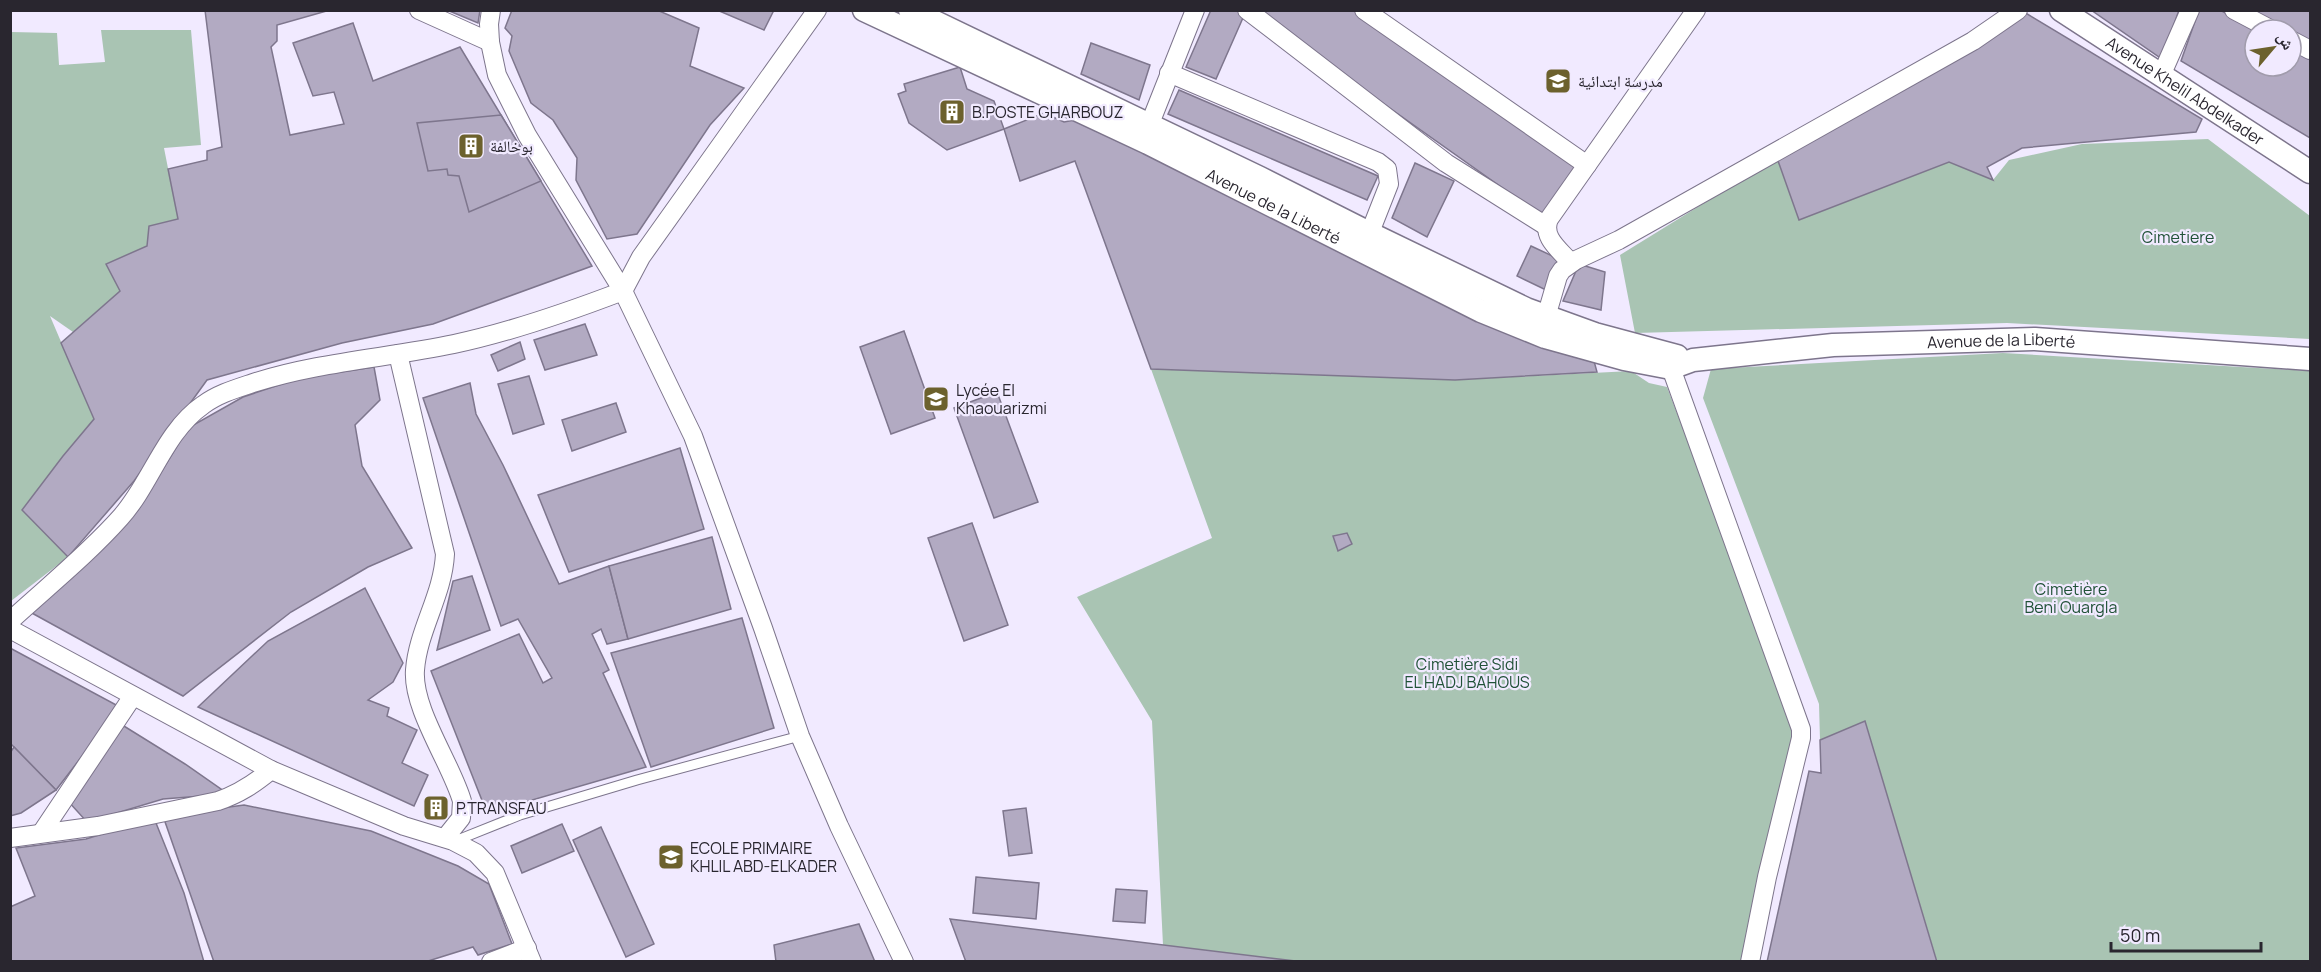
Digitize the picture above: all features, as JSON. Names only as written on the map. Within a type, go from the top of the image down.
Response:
[{"type":"street","points":[[419,10],[490,42]]},
{"type":"street","points":[[491,10],[490,42],[497,75],[527,135],[623,291],[693,436],[800,736],[839,826],[904,962]]},
{"type":"street","points":[[10,621],[120,518],[136,498],[170,442],[188,418],[203,405],[226,392],[313,368],[487,336],[623,291],[640,257],[817,10]]},
{"type":"street","name":"Avenue de la Liberté","points":[[864,10],[1366,242],[1546,317],[1670,361]]},
{"type":"street","name":"Avenue de la Liberté","points":[[910,10],[1260,178],[1366,242],[1523,330],[1624,359],[1693,360],[1833,345],[2004,339],[2036,339],[2310,359]]},
{"type":"street","points":[[1149,126],[1195,10]]},
{"type":"street","points":[[1247,10],[1446,163],[1546,226]]},
{"type":"street","points":[[1364,10],[1587,165]]},
{"type":"street","points":[[1571,263],[1548,236],[1546,226],[1696,10]]},
{"type":"street","points":[[1546,317],[1558,276],[1571,263],[1619,240],[1972,41],[2018,10]]},
{"type":"street","name":"Avenue Khelil Abdelkader","points":[[2061,10],[2310,172]]},
{"type":"street","points":[[2161,76],[2190,10]]},
{"type":"street","points":[[2234,10],[2249,18]]},
{"type":"street","points":[[1169,74],[1378,162],[1387,169],[1389,184],[1366,242]]},
{"type":"street","points":[[398,354],[445,554],[440,588],[420,643],[415,671],[417,692],[462,801],[461,818],[449,840]]},
{"type":"street","points":[[1670,361],[1801,729],[1801,738],[1749,962]]},
{"type":"street","points":[[10,629],[271,770],[405,826],[449,840],[476,853],[495,873],[530,955],[491,962]]},
{"type":"street","points":[[42,832],[133,696]]},
{"type":"street","points":[[10,838],[98,826],[218,801],[236,795],[271,770]]},
{"type":"lane","points":[[449,840],[520,814],[800,736]]},
{"type":"green space","points":[[101,30],[191,30],[201,145],[164,148],[178,219],[150,226],[147,246],[106,264],[120,291],[73,332],[50,316],[94,419],[22,510],[68,557],[11,601],[11,32],[57,33],[59,65],[105,62]]},
{"type":"green space","name":"Cimetiere","points":[[2208,139],[2310,216],[2310,339],[2007,323],[1635,333],[1620,255],[1777,158],[1799,220],[1949,162],[1993,180],[2009,160],[2082,144]]},
{"type":"green space","name":"Cimetière Beni Ouargla","points":[[2003,353],[2310,371],[2310,961],[1937,961],[1865,722],[1820,740],[1819,704],[1703,398],[1711,369]]},
{"type":"green space","name":"Cimetière Sidi EL HADJ BAHOUS","points":[[1151,369],[1455,380],[1631,371],[1649,383],[1667,387],[1796,724],[1746,961],[1302,962],[1163,945],[1152,721],[1077,597],[1212,538]]},
{"type":"building","points":[[205,10],[330,10],[277,25],[277,41],[271,47],[290,135],[344,124],[334,92],[313,96],[293,43],[353,23],[373,81],[460,47],[592,266],[433,324],[342,343],[207,380],[134,481],[68,557],[22,510],[94,419],[61,343],[120,291],[106,264],[147,246],[149,226],[178,219],[168,169],[207,160],[207,151],[222,147]]},
{"type":"building","points":[[447,10],[480,10],[478,23]]},
{"type":"building","points":[[512,10],[657,10],[699,28],[690,66],[744,88],[710,125],[637,234],[607,239],[576,180],[577,158],[553,120],[531,103],[509,51],[512,36],[505,28]]},
{"type":"building","points":[[717,10],[774,10],[764,30]]},
{"type":"building","points":[[1211,10],[1246,11],[1216,79],[1186,67]]},
{"type":"building","points":[[1251,10],[1356,10],[1577,169],[1542,216]]},
{"type":"building","points":[[2091,10],[2179,10],[2162,59]]},
{"type":"building","points":[[2199,10],[2220,10],[2243,22],[2243,78],[2303,78],[2303,54],[2310,58],[2310,138],[2181,61]]},
{"type":"building","points":[[2247,10],[2310,10],[2310,43],[2303,39],[2303,18],[2262,18]]},
{"type":"building","points":[[2024,12],[2202,119],[2196,132],[2022,148],[1987,167],[1993,180],[1949,162],[1799,220],[1777,158]]},
{"type":"building","points":[[1091,43],[1150,65],[1139,100],[1081,74]]},
{"type":"building","name":"B.POSTE GHARBOUZ","points":[[960,67],[967,89],[994,101],[1004,129],[947,150],[909,123],[898,94],[906,91],[904,84]]},
{"type":"building","points":[[1179,90],[1378,176],[1367,200],[1168,114]]},
{"type":"building","points":[[1044,113],[1064,122],[1086,118],[1594,361],[1597,372],[1455,380],[1151,369],[1075,161],[1020,181],[1004,129]]},
{"type":"building","name":"بوخالفة","points":[[501,115],[541,181],[469,212],[459,176],[448,175],[447,169],[428,171],[417,123]]},
{"type":"building","points":[[1415,163],[1454,181],[1427,237],[1392,218]]},
{"type":"building","points":[[1531,246],[1561,260],[1546,290],[1517,276]]},
{"type":"building","points":[[1579,264],[1605,272],[1601,310],[1563,301]]},
{"type":"building","points":[[585,324],[597,355],[545,370],[534,340]]},
{"type":"building","points":[[904,331],[935,418],[891,434],[860,347]]},
{"type":"building","points":[[520,342],[525,359],[498,371],[491,355]]},
{"type":"building","points":[[374,367],[380,400],[355,425],[362,466],[412,548],[368,567],[291,612],[183,696],[30,612],[138,510],[188,428],[243,397],[300,378]]},
{"type":"building","points":[[529,376],[544,424],[513,434],[498,384]]},
{"type":"building","points":[[470,383],[476,414],[503,465],[559,584],[609,566],[628,639],[607,644],[601,629],[592,634],[609,670],[603,673],[646,767],[487,813],[431,671],[519,634],[543,683],[552,678],[518,619],[501,626],[423,398]]},
{"type":"building","points":[[997,392],[1038,502],[994,518],[954,408]]},
{"type":"building","points":[[616,403],[626,432],[572,451],[562,420]]},
{"type":"building","points":[[680,448],[704,529],[569,572],[538,495]]},
{"type":"building","points":[[972,523],[1008,625],[964,641],[928,538]]},
{"type":"building","points":[[1347,533],[1352,544],[1338,551],[1333,536]]},
{"type":"building","points":[[712,537],[731,609],[628,639],[609,566]]},
{"type":"building","points":[[472,576],[490,630],[437,650],[453,581]]},
{"type":"building","points":[[365,588],[403,663],[393,682],[368,700],[389,708],[387,716],[417,730],[402,763],[428,775],[414,806],[198,707],[268,641]]},
{"type":"building","points":[[742,618],[774,728],[651,767],[611,653]]},
{"type":"building","points":[[10,648],[120,707],[56,790],[10,743]]},
{"type":"building","points":[[1865,721],[1937,962],[1767,962],[1809,771],[1821,773],[1820,740]]},
{"type":"building","points":[[119,723],[228,794],[163,799],[87,822],[67,800]]},
{"type":"building","points":[[14,747],[56,790],[21,813],[10,816],[10,753]]},
{"type":"building","name":"P.TRANSFAU","points":[[430,796],[446,799],[441,820],[426,817]]},
{"type":"building","points":[[244,805],[371,831],[458,866],[489,884],[512,944],[478,955],[473,947],[425,962],[214,962],[163,816]]},
{"type":"building","points":[[1026,808],[1032,853],[1009,856],[1003,811]]},
{"type":"building","points":[[154,818],[184,893],[204,962],[10,962],[10,907],[35,896],[16,848],[86,839]]},
{"type":"building","points":[[562,824],[574,851],[522,873],[511,846]]},
{"type":"building","points":[[601,827],[654,944],[626,957],[573,840]]},
{"type":"building","points":[[976,877],[1039,883],[1036,919],[973,913]]},
{"type":"building","points":[[1116,889],[1147,891],[1145,923],[1113,921]]},
{"type":"building","points":[[950,919],[1295,961],[1295,962],[966,962]]},
{"type":"building","points":[[859,924],[875,962],[776,962],[774,945]]},
{"type":"place","name":"مدرسة ابتدائية","points":[[1558,81]]},
{"type":"place","name":"B.POSTE GHARBOUZ","points":[[952,112]]},
{"type":"place","name":"بوخالفة","points":[[471,146]]},
{"type":"place","name":"Lycée El Khaouarizmi","points":[[936,399]]},
{"type":"place","name":"P.TRANSFAU","points":[[436,808]]},
{"type":"place","name":"ECOLE PRIMAIRE KHLIL ABD-ELKADER","points":[[671,857]]}]
